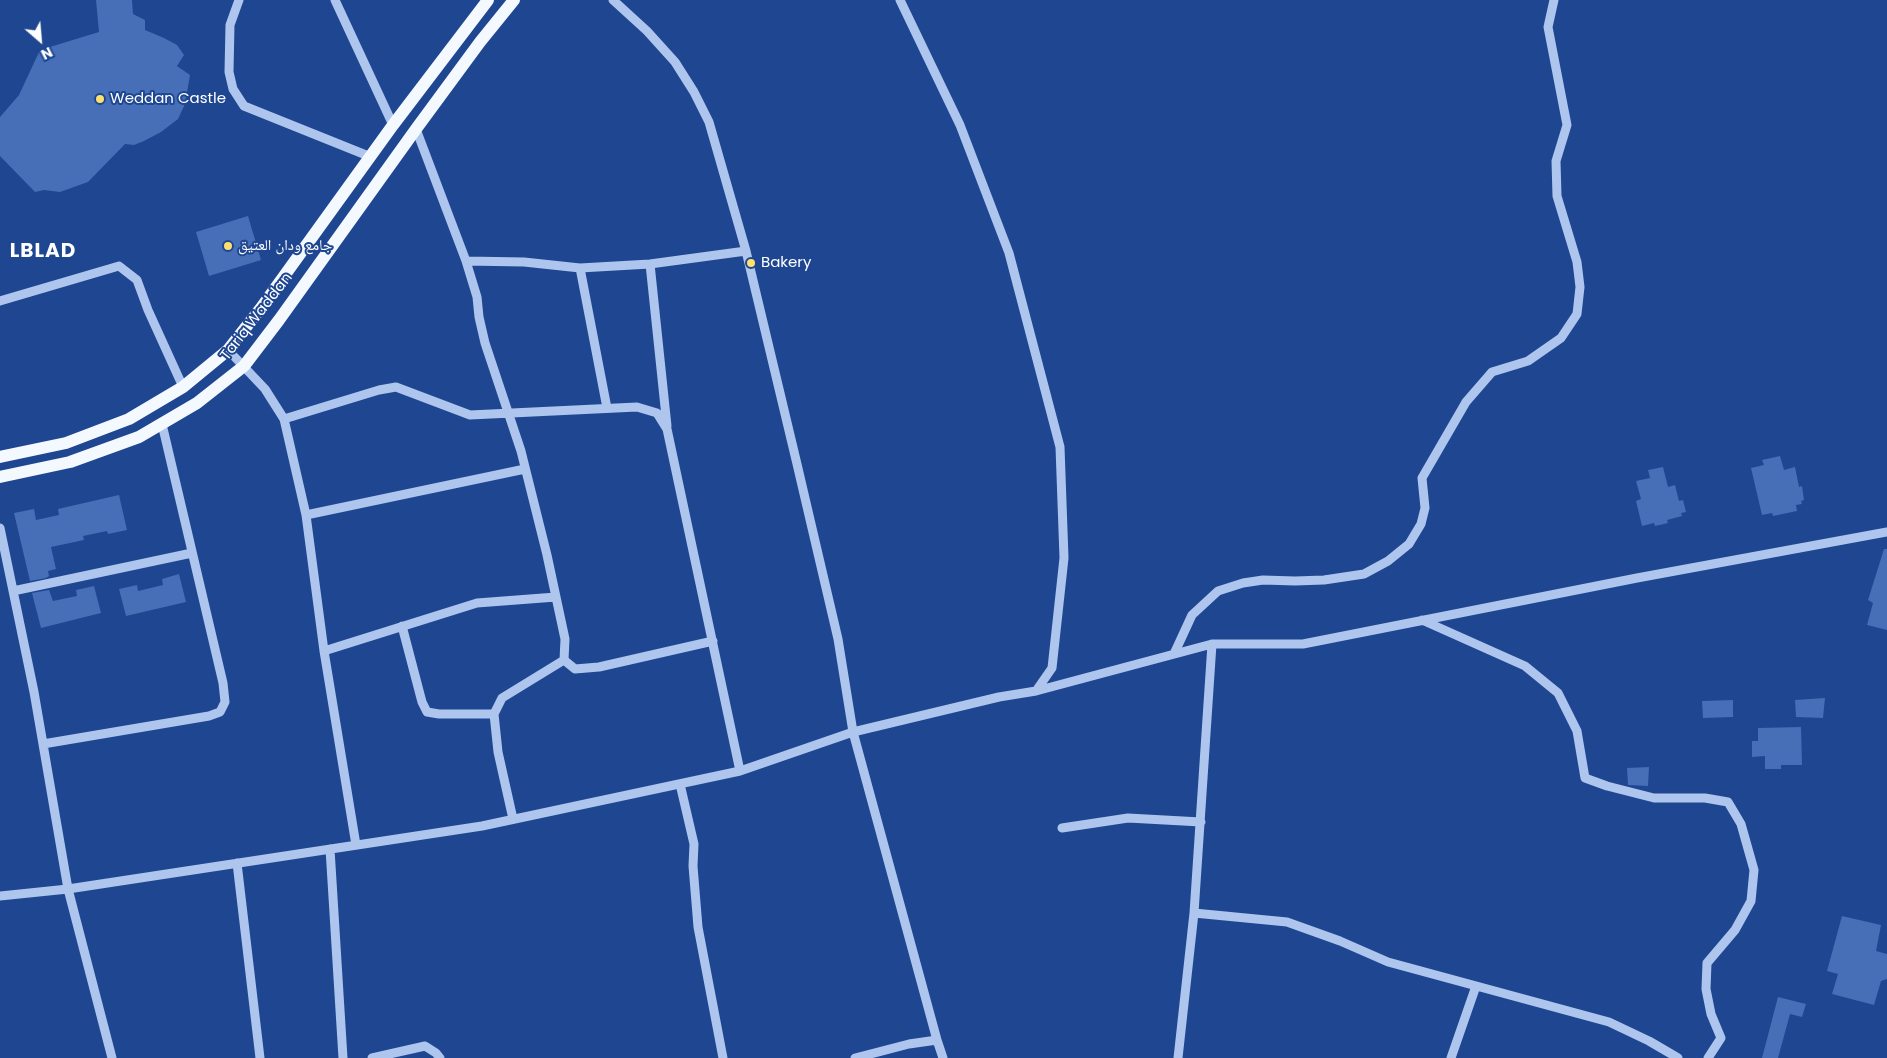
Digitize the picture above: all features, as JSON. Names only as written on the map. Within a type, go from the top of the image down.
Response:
[{"type":"main road","name":"Tariq Waddan","points":[[0,457],[75,440],[129,419],[183,387],[228,350],[261,308],[393,125],[488,0]]},
{"type":"main road","name":"Tariq Waddan","points":[[0,477],[70,462],[138,437],[197,403],[244,366],[416,129],[514,0]]},
{"type":"street","points":[[239,0],[230,25],[229,72],[233,90],[244,106],[371,156]]},
{"type":"street","points":[[335,0],[393,125]]},
{"type":"street","points":[[613,0],[647,30],[676,62],[709,122],[746,251],[838,639],[853,732],[943,1058]]},
{"type":"street","points":[[900,0],[960,125],[1009,253],[1060,447],[1064,558],[1052,668],[1036,691]]},
{"type":"street","points":[[1174,654],[1192,615],[1218,591],[1243,583],[1263,580],[1324,580],[1364,574],[1388,561],[1409,544],[1421,524],[1425,508],[1422,478],[1466,402],[1492,372],[1528,362],[1560,338],[1577,314],[1580,287],[1577,262],[1557,196],[1556,161],[1567,125],[1548,27],[1554,0]]},
{"type":"street","points":[[416,129],[466,262],[477,297],[485,343],[525,469],[565,639],[564,660]]},
{"type":"street","points":[[466,262],[524,262],[580,268],[650,264],[746,251]]},
{"type":"street","points":[[650,264],[667,429],[740,771]]},
{"type":"street","points":[[0,300],[118,266],[137,280],[148,310],[183,387]]},
{"type":"street","points":[[580,268],[606,408]]},
{"type":"street","points":[[228,350],[265,389],[284,419],[306,515],[324,651],[356,845]]},
{"type":"street","points":[[284,419],[378,390],[396,387],[470,415],[637,407],[657,413],[667,429]]},
{"type":"street","points":[[43,744],[210,716],[220,712],[225,702],[223,683],[162,424]]},
{"type":"street","points":[[306,515],[525,469]]},
{"type":"street","points":[[0,528],[43,744],[68,889],[112,1058]]},
{"type":"street","points":[[0,896],[68,889],[482,826],[740,771],[853,732],[1036,691],[1212,644],[1303,644],[1637,578],[1887,532]]},
{"type":"street","points":[[13,591],[192,554]]},
{"type":"street","points":[[324,651],[477,603],[556,597]]},
{"type":"street","points":[[1422,620],[1525,666],[1558,693],[1577,731],[1585,778],[1607,786],[1654,798],[1705,798],[1728,802],[1741,824],[1754,870],[1751,901],[1735,930],[1707,963],[1706,989],[1711,1014],[1721,1038],[1708,1058]]},
{"type":"street","points":[[402,626],[422,702],[427,712],[440,714],[494,714]]},
{"type":"street","points":[[564,660],[575,668],[599,667],[712,642]]},
{"type":"street","points":[[1178,1058],[1194,913],[1212,644]]},
{"type":"street","points":[[513,819],[498,752],[494,714],[502,698],[564,660]]},
{"type":"street","points":[[680,784],[694,844],[693,866],[698,927],[723,1058]]},
{"type":"street","points":[[1062,828],[1128,818],[1200,822]]},
{"type":"street","points":[[330,849],[343,1058]]},
{"type":"street","points":[[237,863],[260,1058]]},
{"type":"street","points":[[1194,913],[1287,922],[1340,941],[1388,962],[1609,1022],[1649,1041],[1678,1058]]},
{"type":"street","points":[[1452,1058],[1476,986]]},
{"type":"street","points":[[855,1058],[910,1044],[937,1040]]},
{"type":"street","points":[[372,1058],[425,1046],[440,1058]]},
{"type":"building","name":"Weddan Castle","points":[[96,0],[132,0],[133,14],[145,20],[145,30],[177,45],[184,55],[177,66],[190,75],[185,104],[178,119],[161,132],[144,141],[134,145],[125,144],[88,182],[60,192],[44,190],[35,192],[0,156],[0,117],[19,95],[40,50],[99,32]]},
{"type":"building","name":"جامع ودان العتيق","points":[[248,216],[261,260],[209,276],[196,232]]},
{"type":"building","points":[[1780,456],[1784,470],[1795,467],[1799,487],[1802,486],[1804,500],[1801,501],[1802,504],[1796,505],[1797,511],[1773,516],[1772,513],[1762,515],[1751,468],[1764,465],[1762,460]]},
{"type":"building","points":[[1663,467],[1668,487],[1675,485],[1679,501],[1683,500],[1686,512],[1681,513],[1682,516],[1667,520],[1668,523],[1655,526],[1654,523],[1642,526],[1636,501],[1641,499],[1636,481],[1650,478],[1648,470]]},
{"type":"building","points":[[119,495],[127,530],[108,534],[107,531],[83,536],[84,540],[51,547],[56,569],[48,571],[49,576],[46,578],[30,581],[14,513],[34,509],[36,520],[59,515],[58,509]]},
{"type":"building","points":[[1884,549],[1887,549],[1887,630],[1867,625],[1873,603],[1868,600]]},
{"type":"building","points":[[179,574],[186,602],[126,616],[119,589],[137,585],[138,591],[163,585],[162,579]]},
{"type":"building","points":[[94,586],[101,613],[41,628],[32,593],[49,590],[53,601],[77,596],[76,590]]},
{"type":"building","points":[[1825,698],[1823,718],[1796,717],[1795,700]]},
{"type":"building","points":[[1733,700],[1733,717],[1703,718],[1702,701]]},
{"type":"building","points":[[1801,727],[1802,765],[1781,765],[1781,769],[1765,769],[1765,756],[1752,757],[1752,741],[1758,741],[1758,728]]},
{"type":"building","points":[[1649,767],[1648,786],[1628,785],[1627,768]]},
{"type":"building","points":[[1842,916],[1881,925],[1876,951],[1887,954],[1887,979],[1881,981],[1874,1005],[1832,994],[1838,974],[1827,971]]},
{"type":"building","points":[[1778,997],[1806,1004],[1802,1017],[1790,1014],[1778,1058],[1762,1058]]},
{"type":"place","name":"Weddan Castle","points":[[100,99]]},
{"type":"place","name":"جامع ودان العتيق","points":[[228,246]]},
{"type":"place","name":"Bakery","points":[[751,263]]},
{"type":"district","name":"LBLAD","points":[[43,252]]}]
